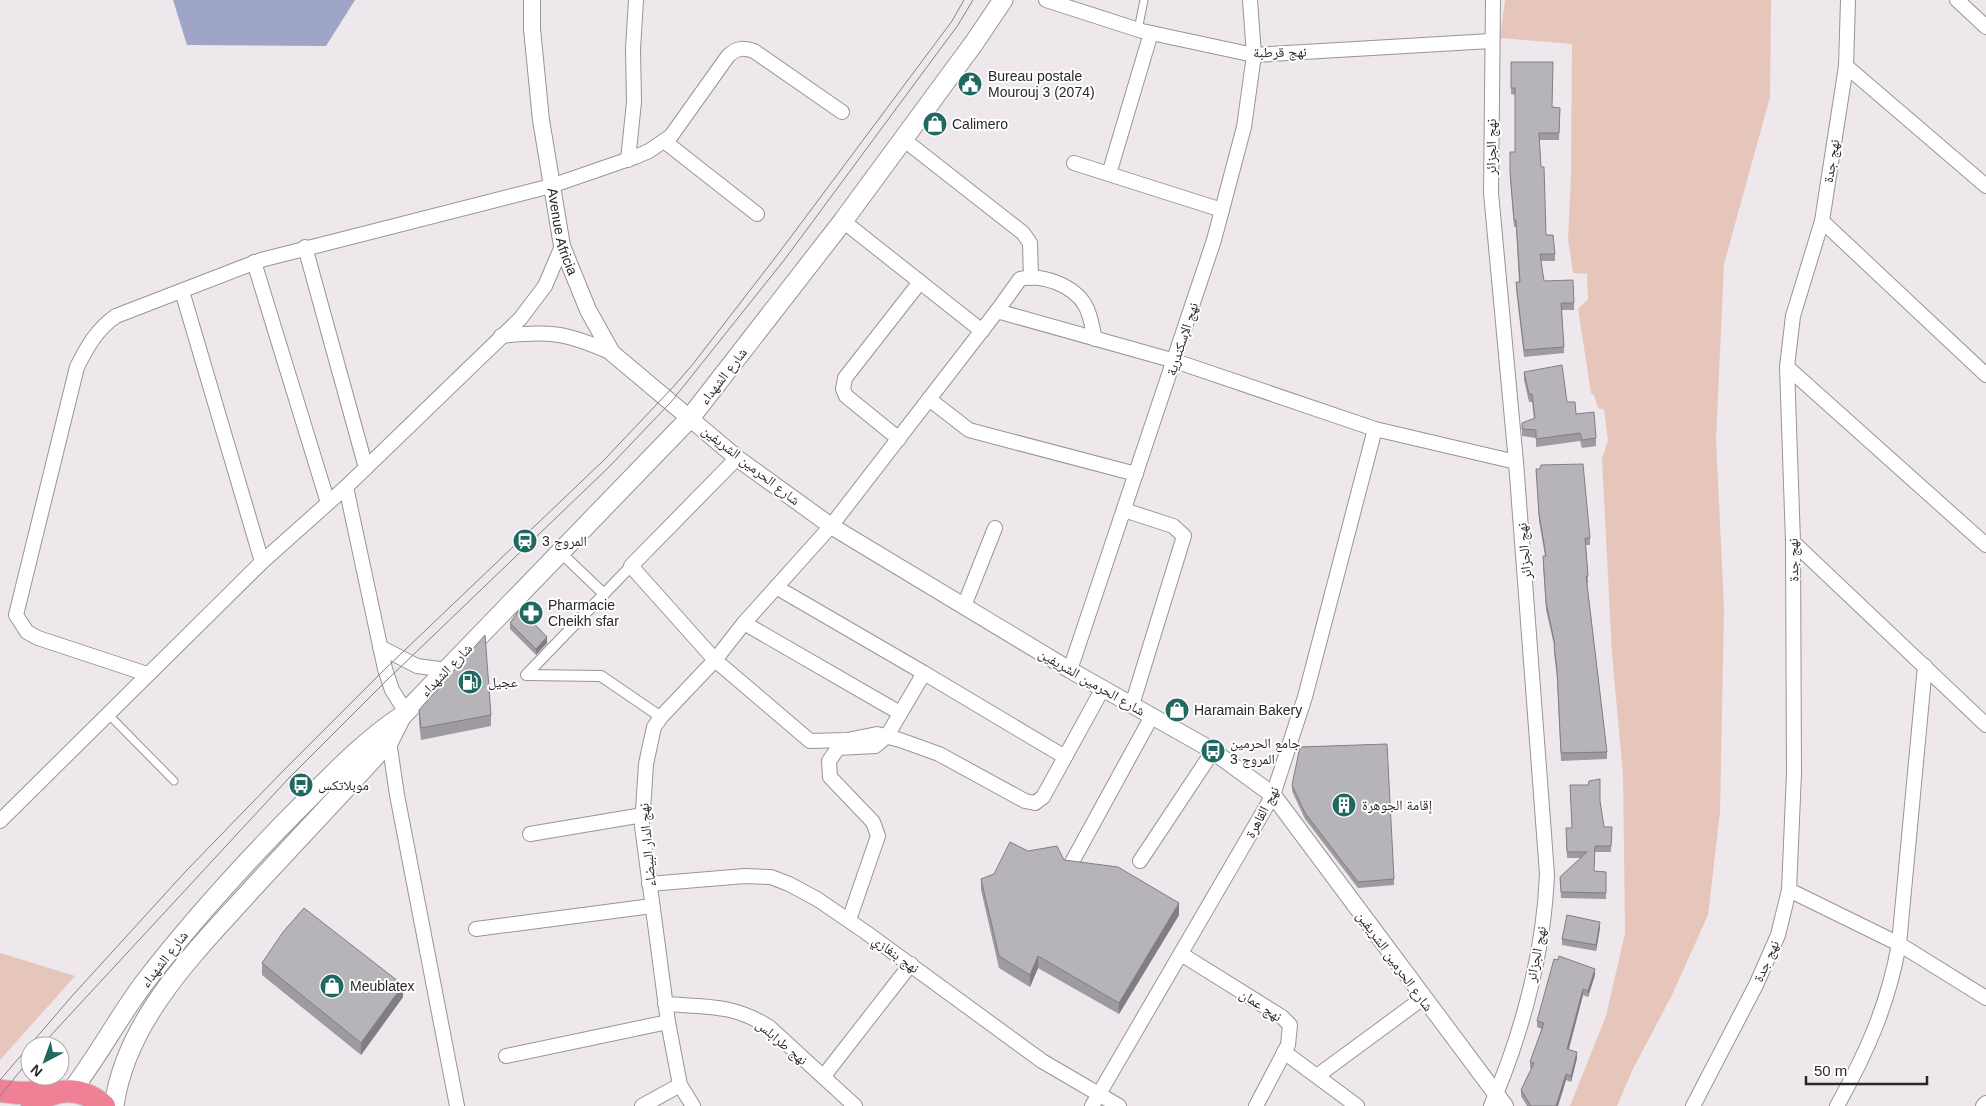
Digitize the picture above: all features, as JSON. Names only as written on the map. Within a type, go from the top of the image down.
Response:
[{"type":"highway","points":[[0,1091],[19,1094],[64,1091],[89,1095],[104,1106]]},
{"type":"highway","points":[[32,1106],[42,1098],[64,1091]]},
{"type":"main road","name":"شارع الشهداء","points":[[114,1106],[120,1077],[130,1053],[162,995],[200,947],[404,714],[690,418],[842,221],[974,43],[1003,0]]},
{"type":"main road","name":"شارع الشهداء","points":[[64,1091],[144,984],[198,916],[267,840],[384,736]]},
{"type":"street","name":"Avenue Africia","points":[[532,0],[534,58],[551,186],[562,246],[588,310],[612,353],[690,418]]},
{"type":"street","points":[[628,160],[634,91],[633,49],[636,0]]},
{"type":"street","name":"نهج قرطبة","points":[[1046,0],[1144,31],[1254,55],[1373,50],[1491,41]]},
{"type":"street","name":"نهج الإسكندرية","points":[[1070,670],[1174,361],[1222,210],[1244,127],[1254,55],[1250,0]]},
{"type":"street","name":"نهج الجزائر","points":[[1493,0],[1491,41],[1491,193],[1516,462],[1547,874],[1546,898],[1536,966],[1497,1102]]},
{"type":"street","name":"نهج جدة","points":[[1694,1106],[1756,985],[1778,934],[1789,890],[1794,773],[1793,542],[1787,367],[1793,316],[1822,220],[1846,66],[1848,0]]},
{"type":"street","points":[[1957,0],[1986,27]]},
{"type":"street","points":[[1109,174],[1144,31]]},
{"type":"street","points":[[148,674],[38,638],[27,632],[16,615],[77,366],[86,348],[102,328],[116,316],[254,262],[305,247],[551,186],[649,151],[671,136],[728,56],[736,50],[744,48],[754,51],[842,112]]},
{"type":"street","points":[[1846,66],[1986,186]]},
{"type":"street","points":[[902,139],[1023,232],[1030,243],[1031,278],[1053,281],[1080,298],[1086,306],[1095,339]]},
{"type":"street","points":[[664,141],[757,214]]},
{"type":"street","points":[[1074,163],[1222,210]]},
{"type":"street","points":[[1822,220],[1986,375]]},
{"type":"street","points":[[842,221],[982,331]]},
{"type":"street","points":[[0,821],[262,562],[346,487],[520,319],[541,292],[554,270],[562,246]]},
{"type":"street","points":[[305,247],[366,468]]},
{"type":"street","points":[[254,262],[328,503]]},
{"type":"street","name":"نهج الدار البيضاء","points":[[693,1106],[680,1085],[665,1004],[649,884],[643,815],[646,764],[654,727],[831,526],[1020,279],[1031,278]]},
{"type":"street","points":[[899,439],[846,396],[843,384],[845,378],[920,282]]},
{"type":"street","points":[[182,291],[262,562]]},
{"type":"street","points":[[997,311],[1174,361],[1375,429],[1516,462]]},
{"type":"street","points":[[501,336],[543,331],[563,334],[583,340],[612,353]]},
{"type":"street","points":[[1787,367],[1986,545]]},
{"type":"street","points":[[929,399],[969,430],[1136,474]]},
{"type":"street","name":"شارع الحرمين الشريفين","points":[[690,418],[737,458],[831,526],[1070,670],[1213,751],[1273,795],[1423,998],[1497,1102]]},
{"type":"street","name":"نهج القاهرة","points":[[1095,1100],[1273,795],[1305,697],[1375,429]]},
{"type":"street","points":[[661,717],[601,676],[526,675],[737,458]]},
{"type":"street","points":[[346,487],[388,680],[404,714]]},
{"type":"street","points":[[1124,510],[1173,526],[1184,536],[1132,705]]},
{"type":"street","points":[[964,606],[995,528]]},
{"type":"street","points":[[1793,542],[1986,725]]},
{"type":"street","points":[[560,552],[604,594]]},
{"type":"street","points":[[631,566],[714,660],[810,741],[847,740],[877,734],[887,736],[939,754],[1025,801],[1035,803],[1044,797],[1102,688]]},
{"type":"street","points":[[776,587],[1066,757]]},
{"type":"street","points":[[744,623],[900,713]]},
{"type":"street","points":[[380,647],[417,666],[446,670]]},
{"type":"street","points":[[1837,1106],[1863,1059],[1878,1025],[1893,979],[1899,944],[1925,666]]},
{"type":"street","points":[[849,920],[878,836],[873,822],[830,777],[829,761],[838,748],[875,746],[887,736],[924,673]]},
{"type":"street","points":[[1072,862],[1152,716]]},
{"type":"street","points":[[384,736],[458,1106]]},
{"type":"street","points":[[1140,861],[1213,751]]},
{"type":"street","points":[[530,834],[643,815]]},
{"type":"street","name":"نهج بنغازي","points":[[649,884],[745,876],[771,877],[816,899],[849,920],[1095,1100],[1119,1106]]},
{"type":"street","points":[[1789,890],[1899,944],[1986,998]]},
{"type":"street","points":[[476,929],[652,906]]},
{"type":"street","name":"نهج عمان","points":[[1180,954],[1282,1017],[1290,1025],[1291,1035],[1284,1052],[1256,1106]]},
{"type":"street","points":[[822,1077],[911,964]]},
{"type":"street","points":[[1317,1076],[1423,998]]},
{"type":"street","name":"نهج طرابلس","points":[[665,1004],[730,1008],[744,1013],[769,1027],[855,1106]]},
{"type":"street","points":[[506,1056],[668,1022]]},
{"type":"street","points":[[1284,1052],[1357,1106]]},
{"type":"street","points":[[642,1106],[680,1085]]},
{"type":"street","points":[[1983,1106],[1986,1102]]},
{"type":"lane","points":[[1144,0],[1144,31]]},
{"type":"lane","points":[[108,714],[174,781]]},
{"type":"shaded area","points":[[1505,0],[1771,0],[1770,97],[1724,264],[1716,439],[1724,608],[1720,812],[1708,915],[1672,995],[1632,1071],[1617,1106],[1570,1106],[1606,1016],[1625,933],[1623,774],[1612,655],[1602,459],[1608,440],[1604,410],[1598,408],[1594,395],[1591,393],[1578,309],[1588,299],[1587,274],[1573,273],[1568,239],[1571,176],[1572,44],[1500,38]]},
{"type":"shaded area","points":[[0,953],[75,976],[20,1036],[0,1060]]},
{"type":"water","points":[[173,0],[355,0],[326,46],[187,45]]},
{"type":"building","points":[[1511,62],[1553,62],[1552,107],[1560,108],[1559,133],[1539,133],[1541,167],[1544,167],[1546,235],[1553,235],[1555,254],[1540,254],[1544,281],[1573,280],[1574,303],[1561,303],[1564,347],[1524,350],[1516,282],[1520,282],[1516,220],[1514,220],[1510,172],[1510,152],[1515,152],[1515,88],[1511,88]]},
{"type":"building","points":[[1562,365],[1567,402],[1575,402],[1576,414],[1594,412],[1596,438],[1582,440],[1580,433],[1536,439],[1536,430],[1522,429],[1522,423],[1535,418],[1532,394],[1529,394],[1524,372]]},
{"type":"building","points":[[1583,464],[1590,538],[1585,538],[1588,576],[1586,576],[1607,752],[1561,753],[1555,645],[1546,602],[1543,556],[1546,556],[1539,514],[1536,469],[1540,469],[1541,465]]},
{"type":"building","points":[[520,609],[547,637],[536,649],[510,623]]},
{"type":"building","name":"عجيل","points":[[485,635],[491,715],[421,728],[419,710]]},
{"type":"building","name":"إقامة الجوهرة","points":[[1387,744],[1394,879],[1358,882],[1305,813],[1292,785],[1300,747]]},
{"type":"building","points":[[1600,779],[1600,801],[1604,827],[1612,827],[1611,846],[1595,846],[1594,871],[1606,872],[1606,893],[1561,892],[1560,877],[1587,852],[1567,852],[1566,828],[1572,828],[1570,785],[1588,785],[1589,781]]},
{"type":"building","points":[[1010,842],[1028,851],[1057,846],[1064,860],[1118,867],[1179,903],[1119,1003],[1038,956],[1030,975],[999,956],[981,879],[994,874]]},
{"type":"building","name":"Meublatex","points":[[304,908],[403,985],[361,1043],[262,963],[283,932]]},
{"type":"building","points":[[1567,915],[1600,922],[1596,945],[1562,939]]},
{"type":"building","points":[[1559,956],[1595,969],[1588,991],[1583,989],[1567,1049],[1577,1052],[1571,1076],[1566,1074],[1556,1106],[1531,1106],[1521,1090],[1534,1063],[1530,1062],[1544,1023],[1537,1021],[1554,959],[1558,960]]},
{"type":"tram line","points":[[0,1080],[72,996],[185,872],[280,774],[385,669],[604,460],[674,386],[778,254],[952,21],[964,0]]},
{"type":"tram line","points":[[50,1036],[288,779],[387,680],[609,467],[671,402],[785,259],[958,25],[973,0]]},
{"type":"tram line","points":[[0,1096],[20,1071]]},
{"type":"place","name":"Bureau postale Mourouj 3 (2074)","points":[[970,84]]},
{"type":"place","name":"Calimero","points":[[935,124]]},
{"type":"place","name":"المروج 3","points":[[525,541]]},
{"type":"place","name":"Pharmacie Cheikh sfar","points":[[531,613]]},
{"type":"place","name":"عجيل","points":[[470,682]]},
{"type":"place","name":"Haramain Bakery","points":[[1177,710]]},
{"type":"place","name":"جامع الحرمين المروج 3","points":[[1213,751]]},
{"type":"place","name":"موبلاتكس","points":[[301,785]]},
{"type":"place","name":"إقامة الجوهرة","points":[[1344,805]]},
{"type":"place","name":"Meublatex","points":[[332,986]]}]
